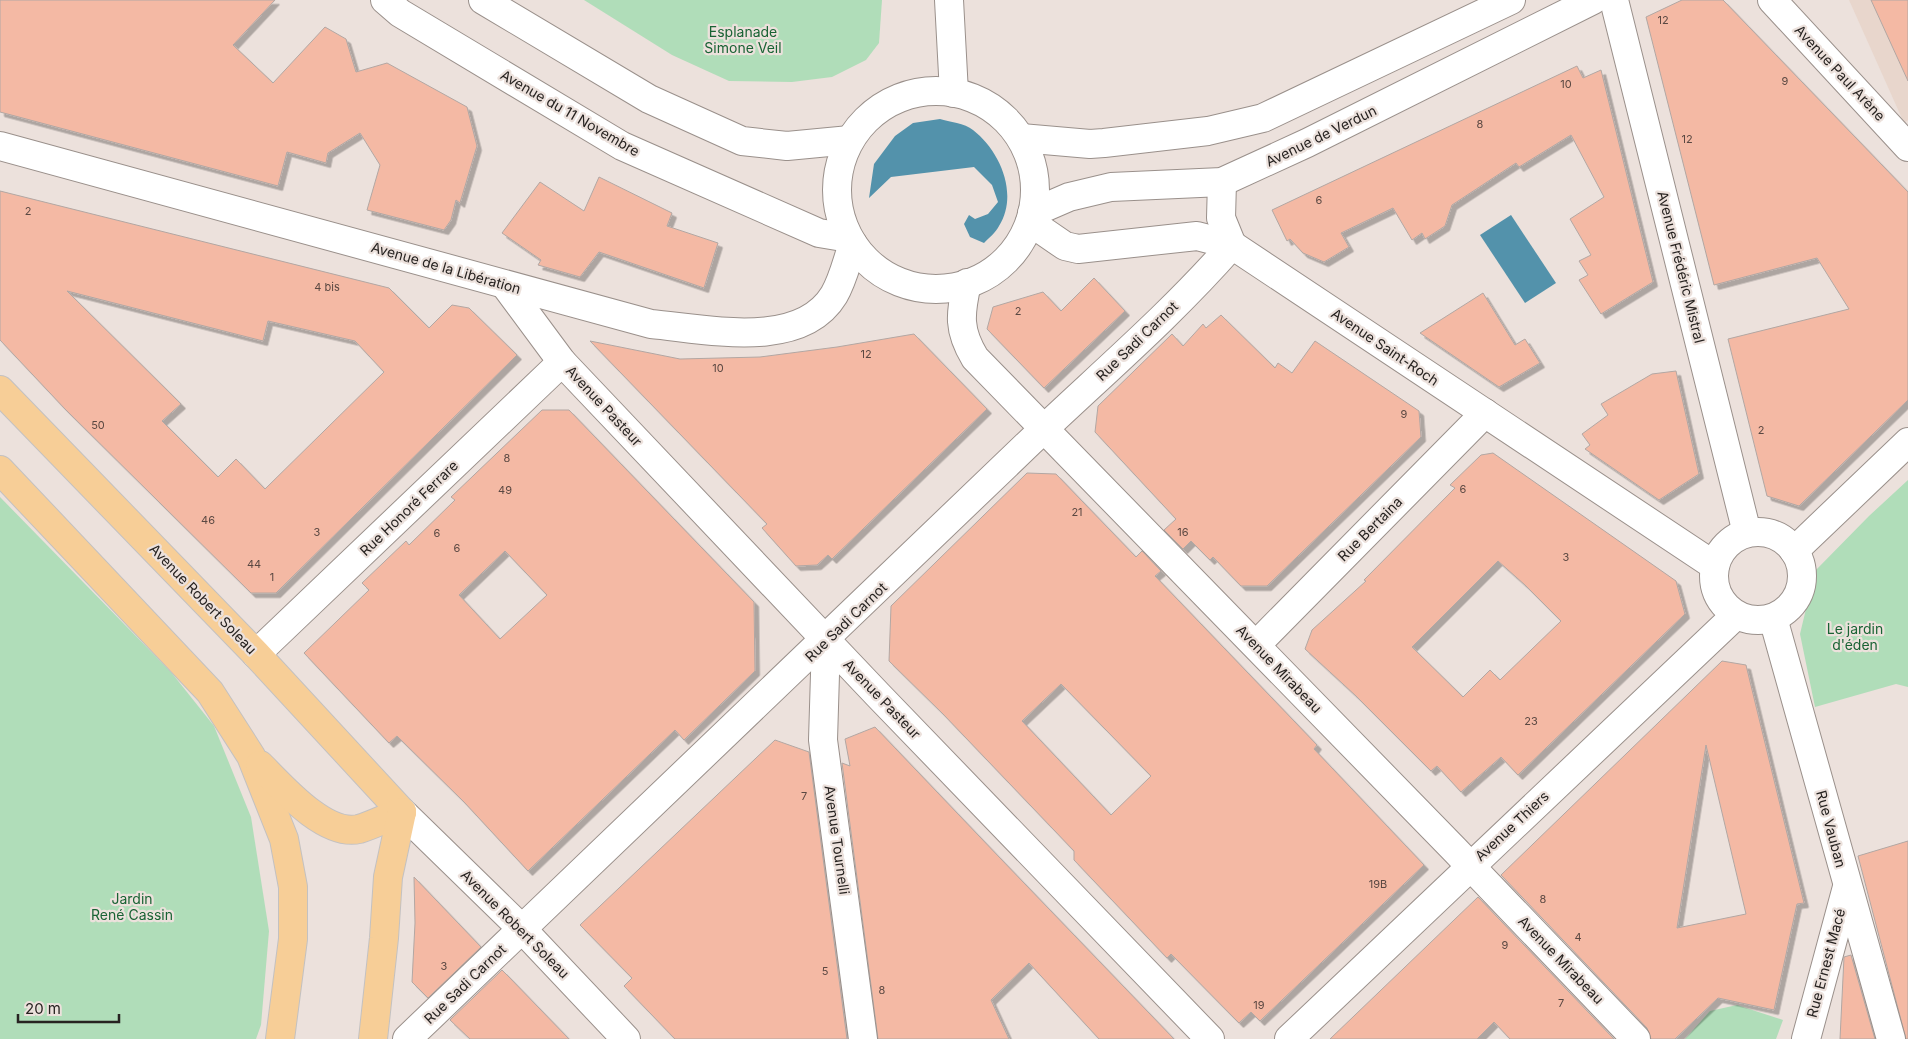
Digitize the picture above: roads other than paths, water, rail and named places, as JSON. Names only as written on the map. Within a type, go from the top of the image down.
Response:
[{"type":"main road","name":"Avenue Robert Soleau","points":[[0,390],[256,654],[402,812]]},
{"type":"main road","points":[[0,470],[210,692],[251,756],[284,838],[293,888],[293,939],[279,1035]]},
{"type":"main road","points":[[251,756],[303,809],[343,829],[357,829],[402,812]]},
{"type":"main road","points":[[373,1039],[384,938],[388,878],[402,812]]},
{"type":"street","name":"Avenue du 11 Novembre","points":[[385,0],[400,13],[622,146],[819,233],[851,241]]},
{"type":"street","points":[[483,0],[649,99],[742,141],[787,146],[850,140]]},
{"type":"street","points":[[949,0],[954,93]]},
{"type":"street","points":[[1021,138],[1104,144],[1208,131],[1263,118],[1511,0]]},
{"type":"street","name":"Avenue Paul Arène","points":[[1772,0],[1908,147]]},
{"type":"street","name":"Avenue de Verdun","points":[[1031,217],[1069,197],[1111,187],[1222,182],[1615,2]]},
{"type":"street","name":"Avenue Frédéric Mistral","points":[[1615,2],[1746,533]]},
{"type":"street","points":[[923,92],[954,93],[987,104],[1005,118],[1021,138],[1033,170],[1035,188],[1031,217],[1020,242],[1006,259],[988,274],[967,283],[942,288],[908,284],[892,278],[870,264],[851,241],[840,214],[837,189],[840,163],[850,140],[864,122],[881,107],[902,97],[923,92]]},
{"type":"street","name":"Avenue de la Libération","points":[[0,146],[651,324],[749,333],[790,328],[810,319],[825,307],[834,295],[851,241]]},
{"type":"street","points":[[1222,182],[1220,218],[1232,245]]},
{"type":"street","name":"Avenue Saint-Roch","points":[[1031,217],[1065,246],[1078,249],[1197,236],[1232,245],[1715,566]]},
{"type":"street","name":"Rue Sadi Carnot","points":[[407,1039],[826,641],[1043,430],[1201,280],[1232,245]]},
{"type":"street","name":"Avenue Mirabeau","points":[[967,283],[961,306],[961,322],[964,341],[974,358],[1470,865],[1636,1039]]},
{"type":"street","name":"Avenue Pasteur","points":[[505,285],[562,362],[826,641],[1210,1039]]},
{"type":"street","name":"Rue Honoré Ferrare","points":[[256,654],[562,362]]},
{"type":"street","name":"Rue Bertaina","points":[[1256,645],[1485,413]]},
{"type":"street","points":[[1794,551],[1908,442]]},
{"type":"street","points":[[1746,533],[1772,534],[1786,541],[1794,551],[1801,564],[1802,580],[1797,597],[1787,610],[1773,618],[1751,620],[1736,615],[1727,608],[1718,596],[1714,581],[1715,566],[1721,551],[1732,540],[1746,533]]},
{"type":"street","name":"Avenue Thiers","points":[[1289,1039],[1470,865],[1736,615]]},
{"type":"street","name":"Rue Vauban","points":[[1773,618],[1891,1039]]},
{"type":"street","name":"Avenue Tournelli","points":[[826,641],[824,740],[863,1039]]},
{"type":"street","name":"Avenue Robert Soleau","points":[[402,812],[522,929],[626,1039]]},
{"type":"street","name":"Rue Ernest Macé","points":[[1806,1039],[1847,886]]},
{"type":"water","points":[[940,119],[961,124],[973,130],[991,149],[1004,174],[1007,187],[1005,214],[998,228],[984,243],[970,237],[964,224],[969,215],[975,219],[988,214],[998,202],[992,185],[974,167],[891,177],[869,198],[874,164],[895,136],[913,123]]},
{"type":"water","points":[[1511,215],[1556,283],[1525,303],[1480,235]]},
{"type":"park label","name":"Esplanade Simone Veil","points":[[743,40]]},
{"type":"park label","name":"Le jardin d'éden","points":[[1855,638]]},
{"type":"park label","name":"Jardin René Cassin","points":[[132,908]]}]
